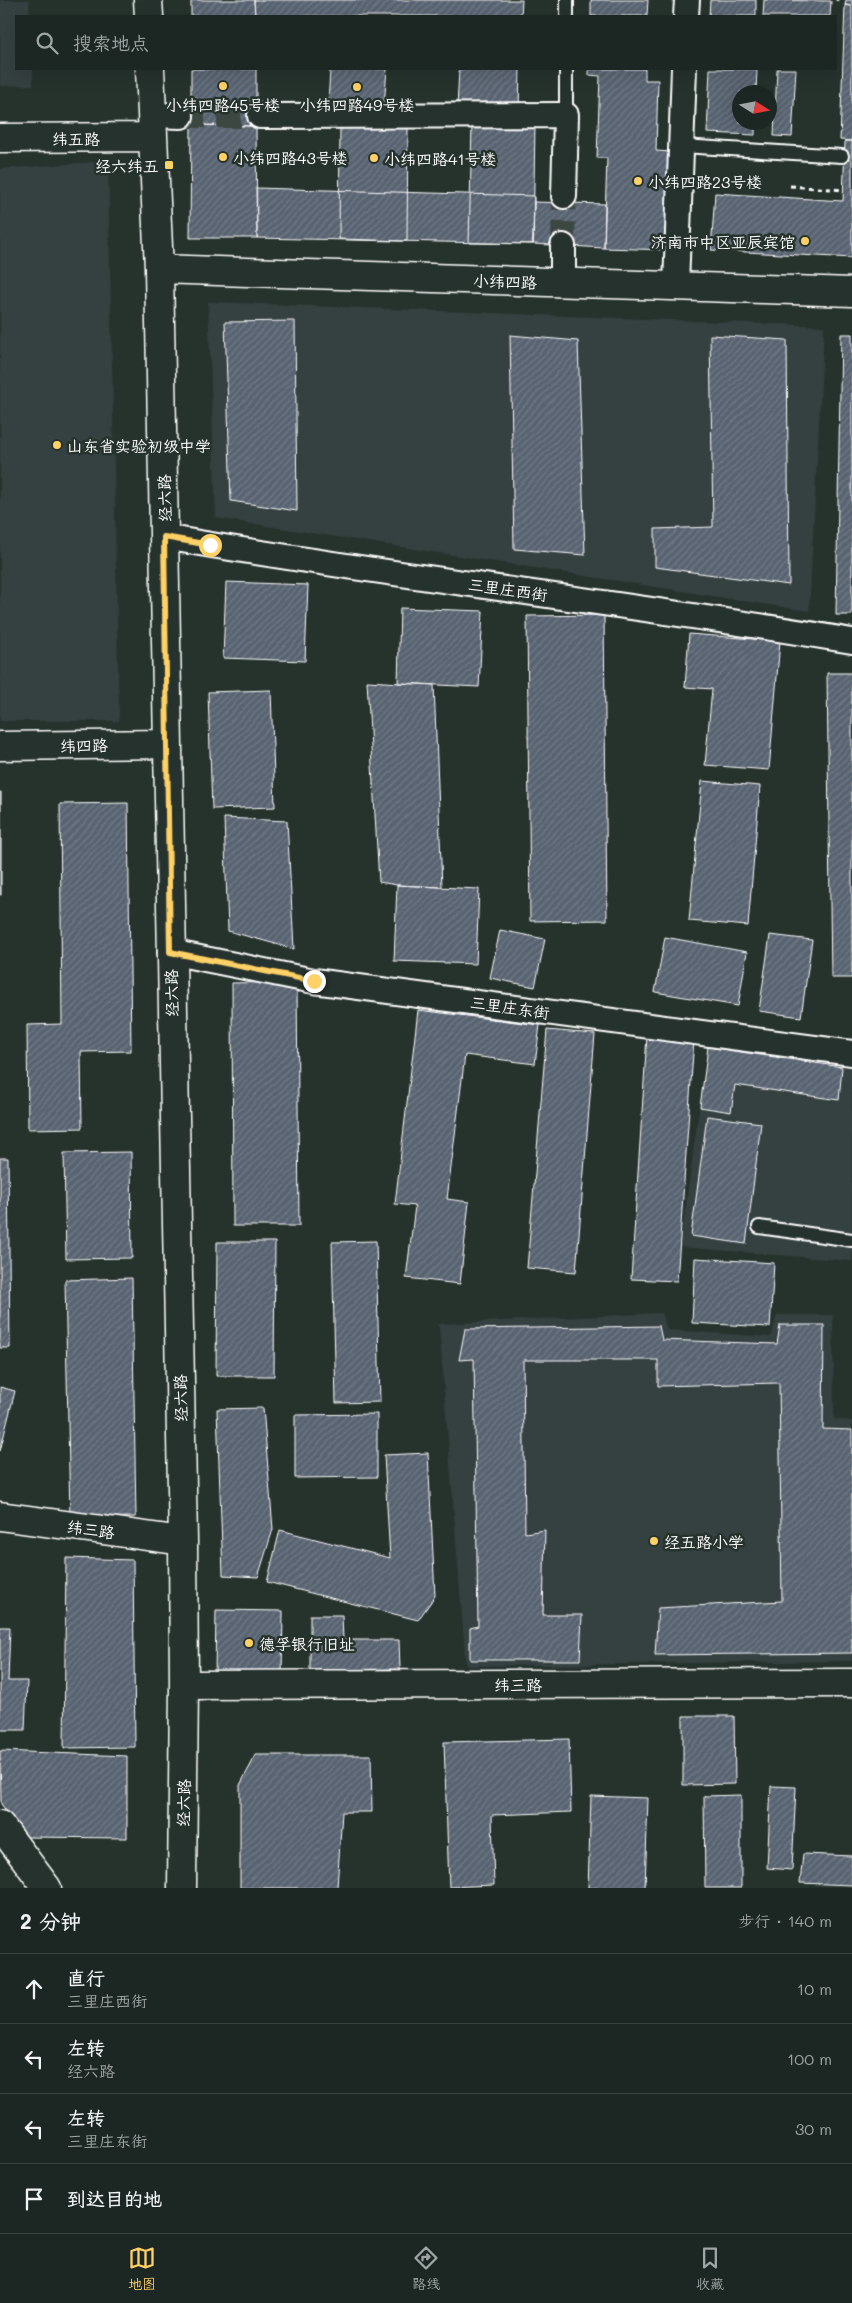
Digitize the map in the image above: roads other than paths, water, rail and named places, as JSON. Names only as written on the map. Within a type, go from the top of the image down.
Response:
[{"type":"street","points":[[148,0],[149,15]]},
{"type":"street","points":[[686,15],[687,0]]},
{"type":"street","name":"经六路","points":[[150,70],[159,269],[170,952],[183,1542],[182,1888]]},
{"type":"street","points":[[676,286],[684,70]]},
{"type":"street","points":[[260,116],[566,115],[564,196]]},
{"type":"street","points":[[152,126],[181,116]]},
{"type":"street","name":"纬五路","points":[[0,138],[152,126]]},
{"type":"street","points":[[563,246],[563,283]]},
{"type":"street","name":"小纬四路","points":[[159,269],[852,292]]},
{"type":"street","name":"三里庄西街","points":[[164,537],[473,584],[737,621],[852,641]]},
{"type":"street","name":"纬四路","points":[[0,746],[168,744]]},
{"type":"street","name":"三里庄东街","points":[[170,952],[314,981],[852,1053]]},
{"type":"street","name":"纬三路","points":[[0,1516],[183,1542]]},
{"type":"street","name":"纬三路","points":[[184,1685],[852,1683]]},
{"type":"street","points":[[0,1825],[46,1888]]},
{"type":"lane","points":[[567,0],[567,15]]},
{"type":"lane","points":[[566,70],[566,115]]},
{"type":"lane","points":[[682,146],[842,156]]},
{"type":"lane","points":[[760,1227],[852,1240]]},
{"type":"tunnel","points":[[181,116],[260,116]]},
{"type":"tunnel","points":[[563,246],[564,196]]},
{"type":"place","name":"小纬四路45号楼","points":[[223,86]]},
{"type":"place","name":"小纬四路49号楼","points":[[357,87]]},
{"type":"place","name":"小纬四路43号楼","points":[[223,157]]},
{"type":"place","name":"小纬四路41号楼","points":[[374,158]]},
{"type":"place","name":"经六纬五","points":[[169,165]]},
{"type":"place","name":"小纬四路23号楼","points":[[638,181]]},
{"type":"place","name":"济南市中区亚辰宾馆","points":[[805,241]]},
{"type":"place","name":"山东省实验初级中学","points":[[57,445]]},
{"type":"place","name":"经五路小学","points":[[654,1541]]},
{"type":"place","name":"德孚银行旧址","points":[[249,1643]]}]
